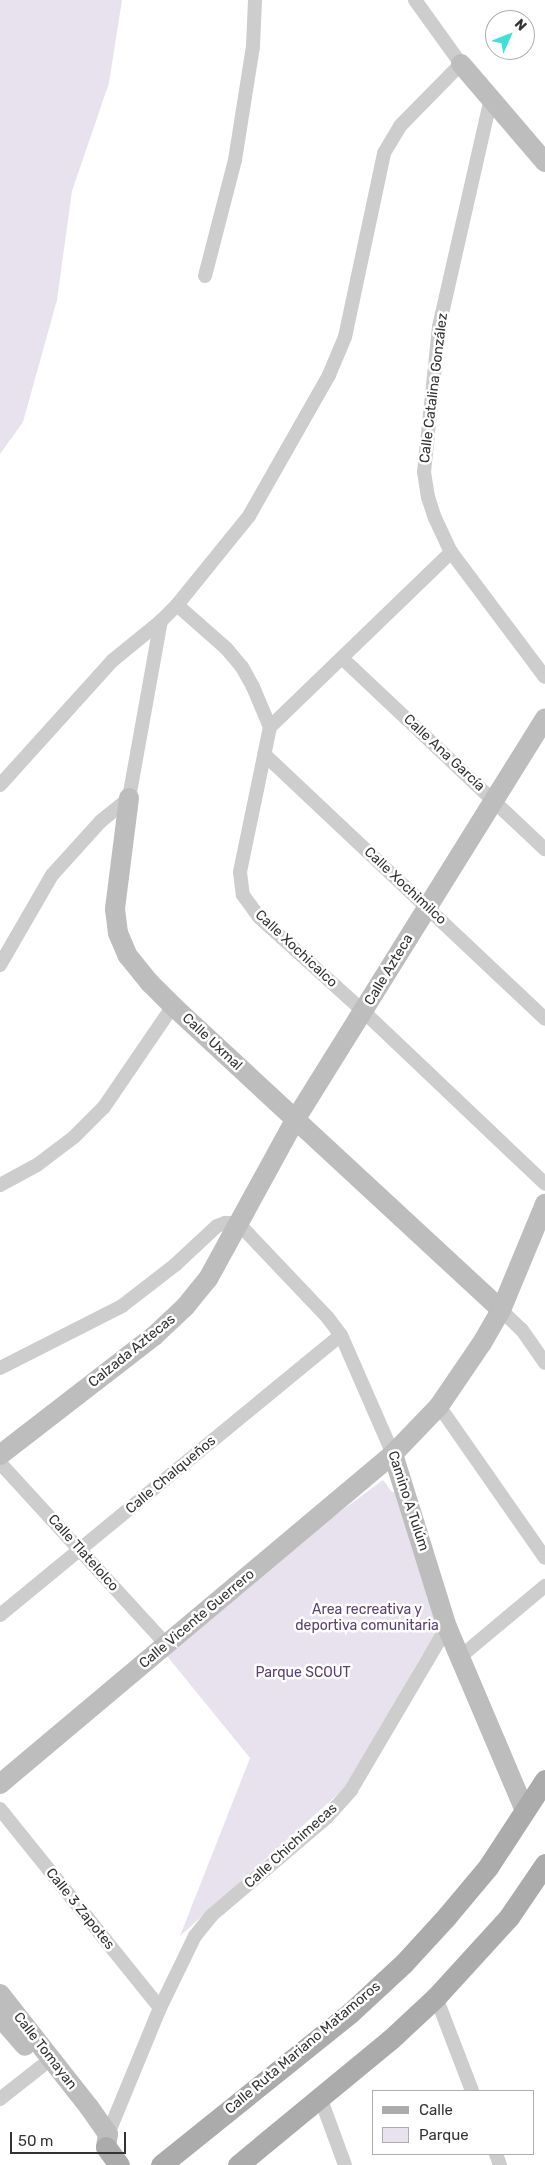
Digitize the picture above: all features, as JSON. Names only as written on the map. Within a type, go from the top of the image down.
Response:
[{"type":"main road","name":"Calle Ruta Mariano Matamoros","points":[[161,2165],[350,2012],[404,1963],[448,1916],[488,1868],[545,1780]]},
{"type":"main road","points":[[238,2165],[391,2039],[436,1997],[509,1917],[544,1871]]},
{"type":"main road","points":[[105,2149],[119,2165]]},
{"type":"street","points":[[205,276],[234,160],[253,46],[255,0]]},
{"type":"street","points":[[415,0],[461,64],[545,162]]},
{"type":"street","points":[[0,785],[112,661],[161,621],[177,605],[249,516],[329,375],[345,337],[384,153],[400,126],[461,64]]},
{"type":"street","name":"Calle Catalina González","points":[[491,98],[439,327],[424,472],[428,498],[451,552],[545,677]]},
{"type":"street","points":[[177,605],[226,648],[242,667],[253,687],[270,727],[451,552]]},
{"type":"street","name":"Calle Uxmal","points":[[161,621],[129,798],[115,909],[118,933],[128,956],[150,983],[173,1006],[522,1330],[545,1363]]},
{"type":"street","name":"Calle Ana García","points":[[342,658],[545,849]]},
{"type":"street","name":"Calle Azteca","points":[[238,1223],[295,1120],[545,720]]},
{"type":"street","name":"Calle Xochicalco","points":[[270,727],[240,872],[243,895],[259,917],[363,1011],[545,1184]]},
{"type":"street","name":"Calle Xochimilco","points":[[264,754],[545,1019]]},
{"type":"street","points":[[0,965],[52,875],[101,821],[129,798]]},
{"type":"street","points":[[0,1185],[37,1165],[74,1137],[104,1107],[173,1006]]},
{"type":"street","name":"Calle Vicente Guerrero","points":[[0,1784],[393,1454],[439,1406],[482,1343],[501,1310],[545,1204]]},
{"type":"street","points":[[0,1368],[122,1306],[175,1265],[217,1226],[225,1223],[238,1223]]},
{"type":"street","name":"Camino A Tulúm","points":[[238,1223],[328,1318],[341,1335],[393,1454],[448,1627],[525,1811]]},
{"type":"street","name":"Calzada Aztecas","points":[[0,1455],[154,1336],[185,1307],[208,1279],[238,1223]]},
{"type":"street","name":"Calle Chalqueños","points":[[0,1615],[341,1335]]},
{"type":"street","points":[[439,1406],[545,1558]]},
{"type":"street","name":"Calle Tlatelolco","points":[[0,1462],[166,1644]]},
{"type":"street","points":[[460,1657],[545,1586]]},
{"type":"street","name":"Calle Chichimecas","points":[[105,2149],[160,2008],[195,1936],[212,1915],[327,1817],[351,1790],[448,1627]]},
{"type":"street","name":"Calle 3 Zapotes","points":[[0,1810],[160,2008]]},
{"type":"street","name":"Calle Tomayan","points":[[0,1994],[89,2108],[105,2149]]},
{"type":"street","points":[[436,1997],[472,2090]]},
{"type":"street","name":"Calle Tomayan","points":[[0,2017],[70,2095],[89,2108]]},
{"type":"street","points":[[0,2100],[42,2066]]},
{"type":"street","points":[[320,2097],[345,2165]]},
{"type":"green space","points":[[0,0],[122,0],[109,83],[72,191],[57,300],[23,422],[0,454]]},
{"type":"green space","name":"Parque SCOUT","points":[[383,1480],[392,1492],[396,1492],[440,1629],[422,1655],[347,1786],[180,1936],[250,1758],[167,1656],[329,1520]]},
{"type":"park label","name":"Area recreativa y deportiva comunitaria","points":[[367,1618]]}]
